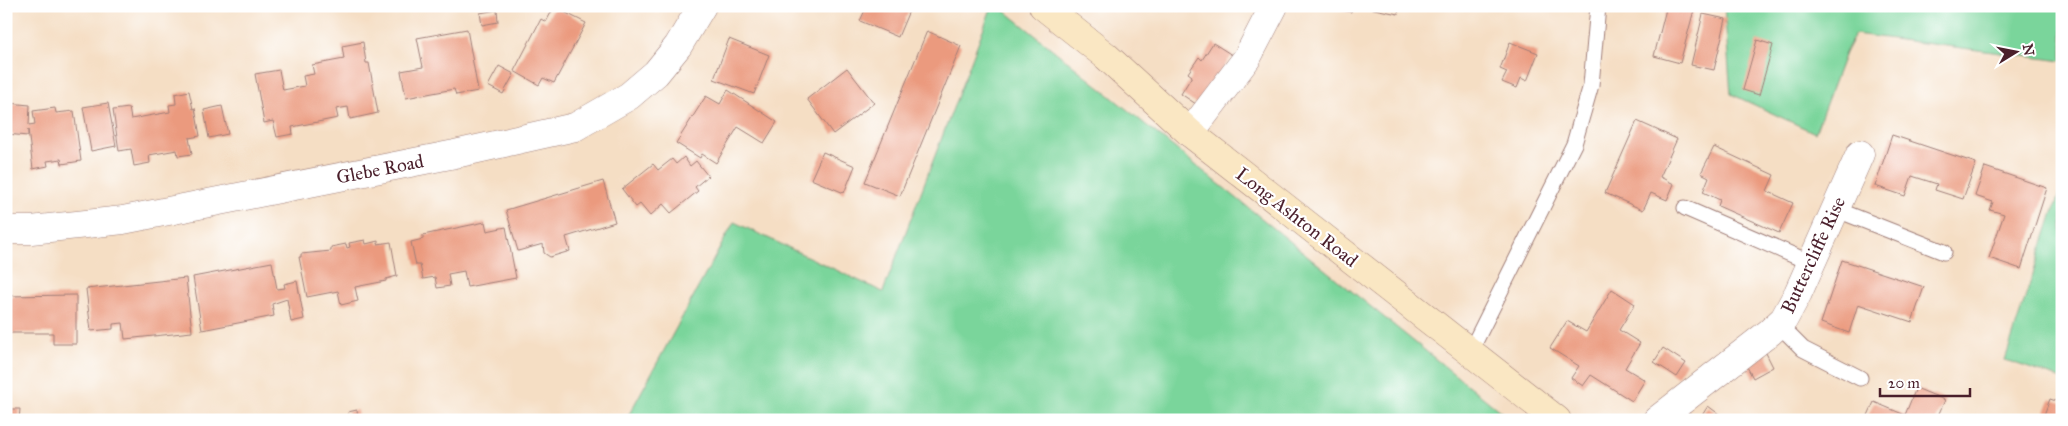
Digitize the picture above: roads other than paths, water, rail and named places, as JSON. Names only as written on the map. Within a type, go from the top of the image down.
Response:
[{"type":"street","name":"Glebe Road","points":[[6,230],[32,230],[123,220],[455,154],[575,127],[629,96],[656,73],[678,46],[702,6]]},
{"type":"street","points":[[1190,133],[1247,58],[1274,6]]},
{"type":"street","name":"Long Ashton Road","points":[[1047,7],[1106,56],[1190,133],[1557,420]]},
{"type":"street","name":"Buttercliffe Rise","points":[[1657,420],[1784,319],[1798,293],[1860,154]]},
{"type":"lane","points":[[1470,352],[1574,144],[1591,85],[1598,6]]},
{"type":"lane","points":[[1686,208],[1811,263]]},
{"type":"lane","points":[[1835,209],[1944,252]]},
{"type":"lane","points":[[1778,324],[1803,349],[1860,378]]}]
